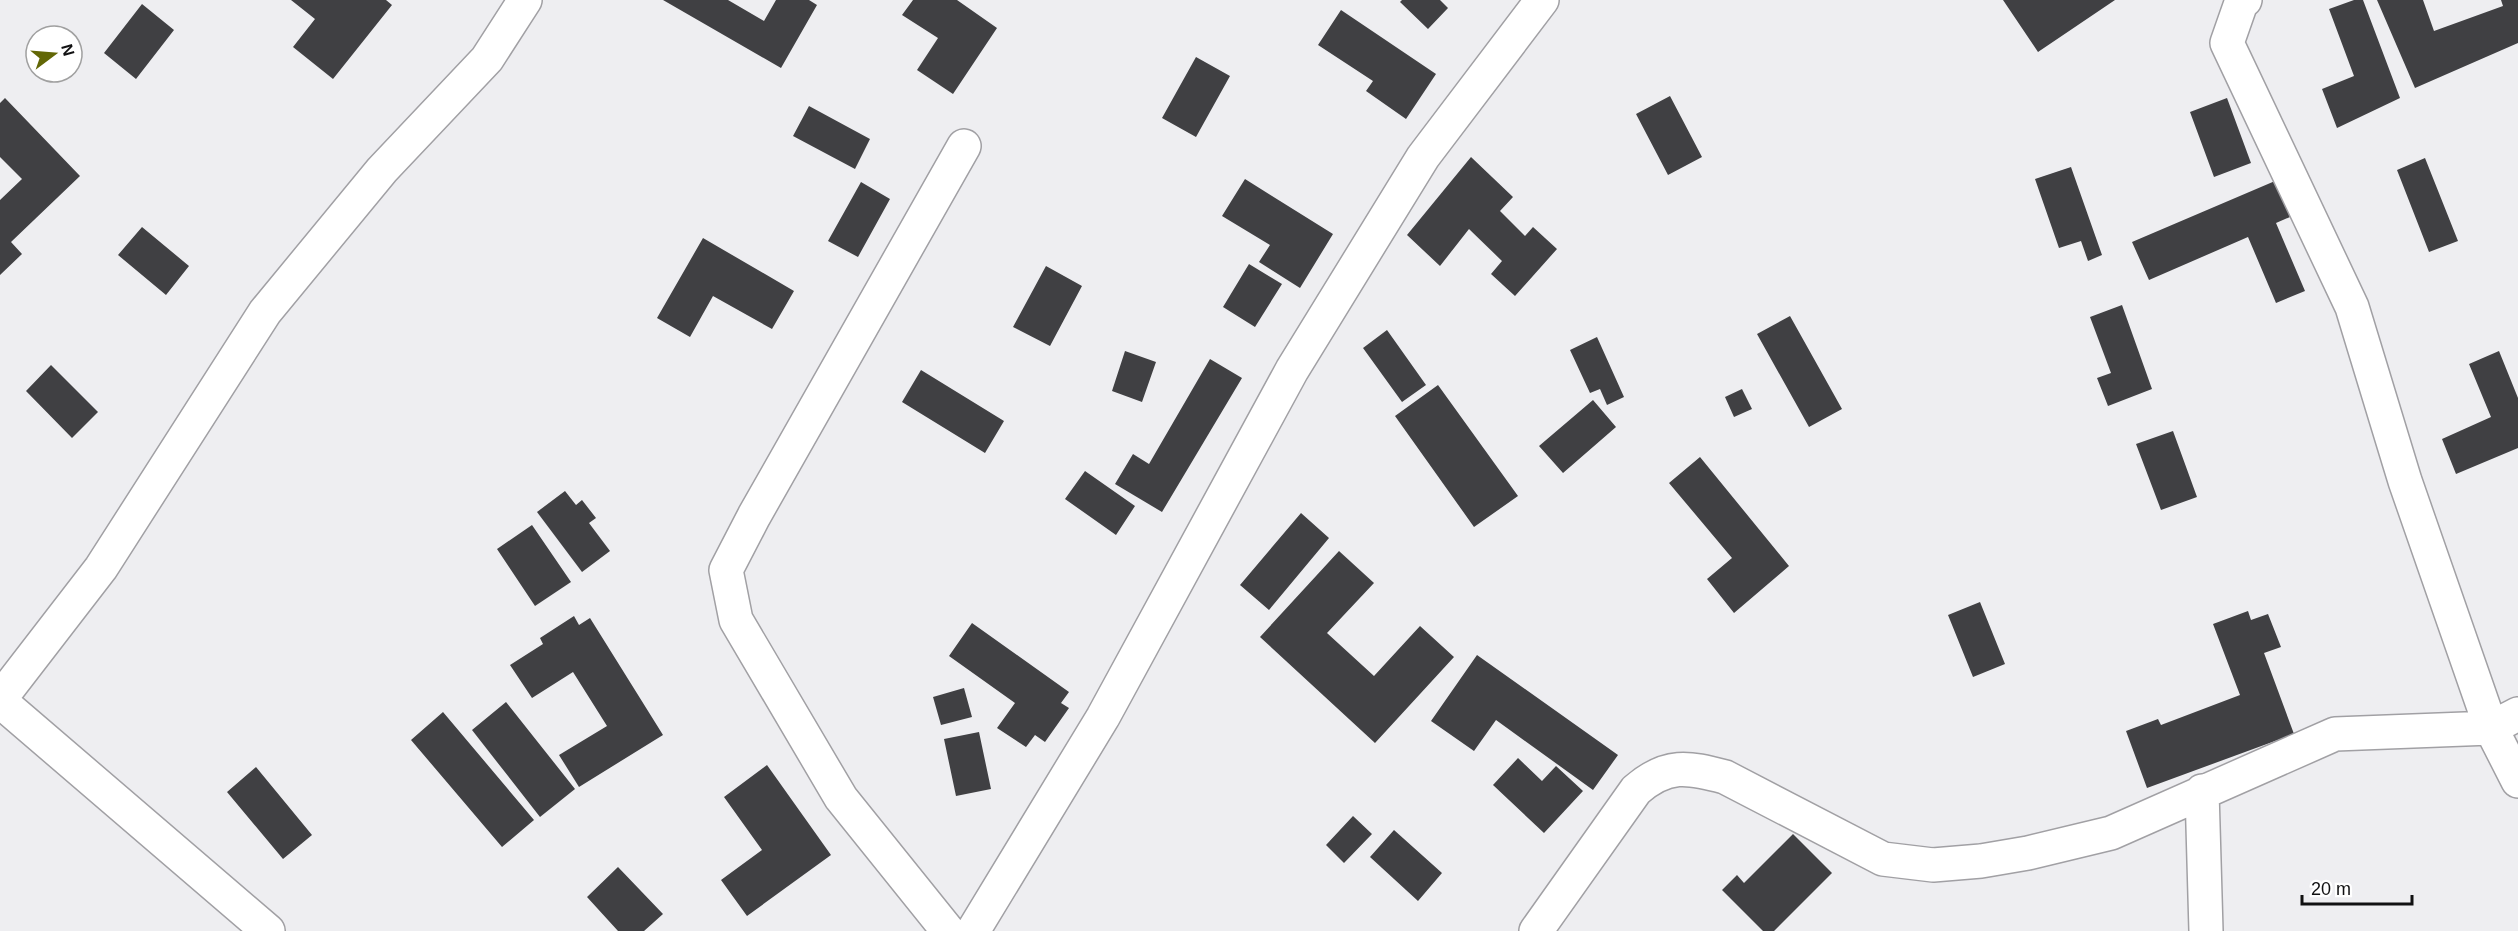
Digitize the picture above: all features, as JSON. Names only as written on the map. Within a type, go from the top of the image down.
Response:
[{"type":"street","points":[[268,931],[0,700],[101,568],[265,312],[382,170],[487,59],[525,0]]},
{"type":"street","points":[[973,931],[1103,717],[1310,340],[1423,157],[1542,0]]},
{"type":"street","points":[[2245,0],[2241,3],[2227,43],[2352,307],[2405,481],[2505,721],[2518,781]]},
{"type":"street","points":[[948,931],[841,798],[736,620],[726,570],[759,505],[964,146]]},
{"type":"street","points":[[1536,931],[1636,790],[1653,776],[1675,769],[1700,770],[1725,777],[1883,859],[1933,865],[1981,861],[2028,853],[2111,833],[2335,734],[2505,721]]},
{"type":"street","points":[[2202,791],[2206,931]]},
{"type":"building","points":[[291,0],[386,0],[392,5],[333,79],[293,47],[315,19]]},
{"type":"building","points":[[663,0],[728,0],[764,21],[776,0],[809,0],[817,5],[781,68]]},
{"type":"building","points":[[913,0],[957,0],[997,28],[953,94],[917,70],[938,38],[902,15]]},
{"type":"building","points":[[1402,0],[1440,0],[1448,8],[1428,29],[1400,2]]},
{"type":"building","points":[[2003,0],[2115,0],[2038,52]]},
{"type":"building","points":[[2354,0],[2363,0],[2400,98],[2337,128],[2322,89],[2354,76],[2329,9]]},
{"type":"building","points":[[2377,0],[2423,0],[2434,31],[2503,6],[2501,0],[2518,0],[2518,43],[2415,88]]},
{"type":"building","points":[[142,4],[174,30],[136,79],[104,53]]},
{"type":"building","points":[[1341,10],[1436,74],[1406,119],[1366,91],[1373,81],[1318,45]]},
{"type":"building","points":[[1196,57],[1230,76],[1196,137],[1162,118]]},
{"type":"building","points":[[1670,96],[1702,157],[1668,175],[1636,114]]},
{"type":"building","points":[[5,98],[80,176],[11,242],[22,254],[0,275],[0,200],[22,179],[0,157],[0,103]]},
{"type":"building","points":[[2227,98],[2251,163],[2214,177],[2190,112]]},
{"type":"building","points":[[809,106],[870,139],[855,169],[793,136]]},
{"type":"building","points":[[1471,157],[1513,197],[1500,211],[1525,236],[1533,227],[1557,249],[1515,296],[1491,274],[1502,261],[1469,229],[1440,266],[1407,235]]},
{"type":"building","points":[[2425,158],[2458,241],[2429,252],[2397,170]]},
{"type":"building","points":[[2071,167],[2102,255],[2088,261],[2081,241],[2059,248],[2035,179]]},
{"type":"building","points":[[1245,179],[1333,234],[1300,288],[1259,262],[1270,245],[1222,216]]},
{"type":"building","points":[[2275,181],[2290,217],[2276,223],[2305,291],[2276,303],[2248,237],[2149,280],[2132,242]]},
{"type":"building","points":[[861,182],[890,199],[858,257],[828,241]]},
{"type":"building","points":[[142,227],[189,266],[166,295],[118,255]]},
{"type":"building","points":[[703,238],[794,291],[772,329],[713,296],[690,337],[657,318]]},
{"type":"building","points":[[1249,264],[1282,284],[1255,327],[1223,307]]},
{"type":"building","points":[[1046,266],[1082,286],[1050,346],[1013,327]]},
{"type":"building","points":[[2122,305],[2152,389],[2108,406],[2097,378],[2111,373],[2090,317]]},
{"type":"building","points":[[1790,316],[1842,409],[1809,427],[1757,334]]},
{"type":"building","points":[[1387,330],[1426,385],[1402,402],[1363,348]]},
{"type":"building","points":[[1597,337],[1624,397],[1607,405],[1600,389],[1590,393],[1570,350]]},
{"type":"building","points":[[1125,351],[1156,362],[1142,402],[1112,391]]},
{"type":"building","points":[[2499,351],[2518,398],[2518,448],[2456,474],[2442,439],[2491,417],[2469,364]]},
{"type":"building","points":[[1210,359],[1242,378],[1162,512],[1115,484],[1133,454],[1149,464]]},
{"type":"building","points":[[51,365],[98,412],[72,438],[26,391]]},
{"type":"building","points":[[921,370],[1004,421],[985,453],[902,402]]},
{"type":"building","points":[[1438,385],[1518,496],[1474,527],[1395,416]]},
{"type":"building","points":[[1742,389],[1752,409],[1734,417],[1725,397]]},
{"type":"building","points":[[1593,400],[1616,427],[1563,473],[1539,446]]},
{"type":"building","points":[[2173,431],[2197,497],[2161,510],[2136,444]]},
{"type":"building","points":[[1700,457],[1789,566],[1734,613],[1707,579],[1732,558],[1669,483]]},
{"type":"building","points":[[1085,471],[1135,506],[1116,535],[1065,499]]},
{"type":"building","points":[[565,491],[576,505],[582,500],[596,518],[589,523],[610,551],[582,572],[537,512]]},
{"type":"building","points":[[1301,513],[1329,538],[1269,610],[1240,585]]},
{"type":"building","points":[[532,525],[571,582],[535,606],[497,549]]},
{"type":"building","points":[[1339,551],[1374,583],[1327,633],[1374,676],[1420,626],[1454,657],[1375,743],[1260,637]]},
{"type":"building","points":[[1980,602],[2005,664],[1973,677],[1948,615]]},
{"type":"building","points":[[2248,611],[2251,620],[2268,614],[2281,647],[2264,653],[2294,734],[2147,788],[2126,731],[2158,719],[2161,725],[2240,695],[2213,624]]},
{"type":"building","points":[[574,616],[579,625],[590,618],[663,735],[579,787],[559,755],[607,726],[573,672],[532,698],[510,665],[543,644],[540,638]]},
{"type":"building","points":[[972,623],[1069,692],[1061,703],[1069,708],[1045,742],[1035,735],[1026,747],[997,728],[1015,703],[949,656]]},
{"type":"building","points":[[1477,655],[1618,755],[1593,790],[1496,720],[1474,751],[1431,721]]},
{"type":"building","points":[[964,688],[972,717],[941,725],[933,697]]},
{"type":"building","points":[[506,702],[575,789],[540,817],[472,730]]},
{"type":"building","points":[[443,712],[534,820],[502,847],[411,740]]},
{"type":"building","points":[[979,732],[991,789],[956,796],[944,739]]},
{"type":"building","points":[[1518,758],[1542,781],[1556,766],[1583,791],[1544,833],[1493,785]]},
{"type":"building","points":[[767,765],[831,855],[747,916],[721,880],[762,850],[724,797]]},
{"type":"building","points":[[256,767],[312,835],[283,859],[227,792]]},
{"type":"building","points":[[1353,816],[1372,834],[1344,863],[1326,845]]},
{"type":"building","points":[[1394,830],[1442,873],[1418,901],[1370,857]]},
{"type":"building","points":[[1793,834],[1832,873],[1774,931],[1763,931],[1722,890],[1737,875],[1744,883]]},
{"type":"building","points":[[618,867],[663,914],[644,931],[618,931],[587,897]]}]
